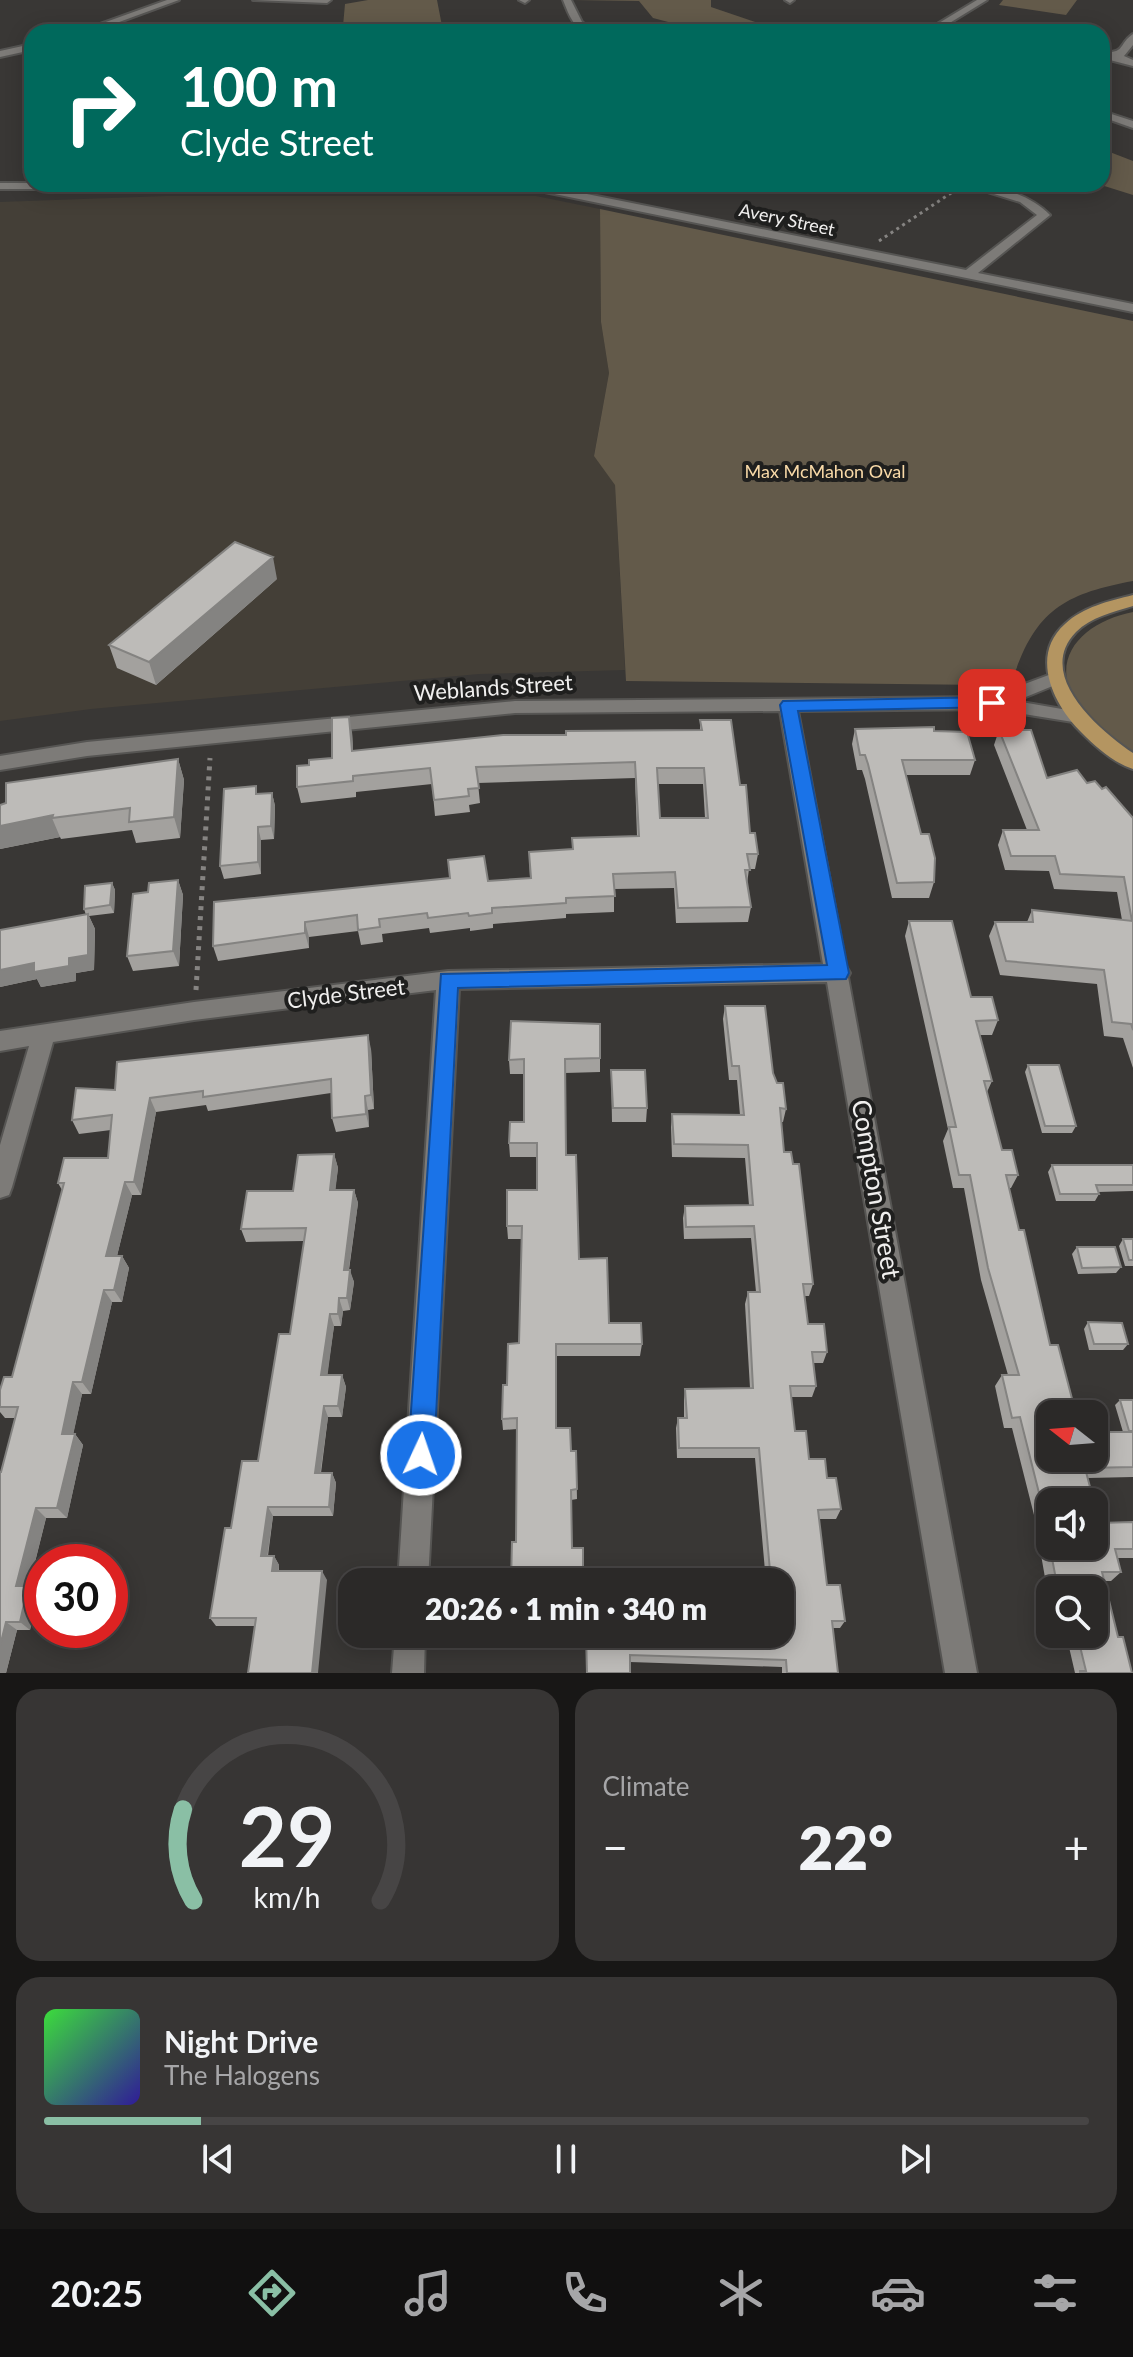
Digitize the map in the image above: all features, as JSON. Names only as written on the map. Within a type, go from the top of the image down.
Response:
[{"type":"main road","points":[[1133,600],[1111,604],[1076,621],[1057,646],[1054,679],[1073,716],[1091,735],[1133,762]]},
{"type":"street","points":[[106,24],[175,0]]},
{"type":"street","points":[[257,0],[327,0]]},
{"type":"street","points":[[567,0],[578,24]]},
{"type":"street","points":[[943,24],[983,0]]},
{"type":"street","points":[[1117,56],[1125,51],[1133,37]]},
{"type":"street","points":[[0,54],[24,49]]},
{"type":"street","points":[[1110,56],[1133,63]]},
{"type":"street","points":[[1110,117],[1133,125]]},
{"type":"street","name":"Avery Street","points":[[0,186],[24,186]]},
{"type":"street","name":"Avery Street","points":[[560,192],[1133,308]]},
{"type":"street","points":[[968,275],[1044,215],[1024,200],[995,192]]},
{"type":"street","name":"Weblands Street","points":[[992,703],[1054,679]]},
{"type":"street","name":"Weblands Street","points":[[0,763],[87,749],[500,708],[992,703],[1073,716]]},
{"type":"street","name":"Compton Street","points":[[788,705],[839,973],[961,1673]]},
{"type":"street","name":"Clyde Street","points":[[0,1041],[194,1011],[448,980],[839,973]]},
{"type":"street","points":[[414,1568],[448,980]]},
{"type":"street","points":[[0,1187],[44,1033]]},
{"type":"street","points":[[408,1673],[409,1648]]},
{"type":"path","points":[[872,246],[954,192]]},
{"type":"path","points":[[194,1011],[210,758]]},
{"type":"shaded area","points":[[166,196],[536,196],[600,209],[601,322],[609,373],[594,455],[615,484],[625,670],[479,674],[91,709],[0,721],[0,202]]},
{"type":"green space","points":[[368,0],[437,0],[442,24],[343,24],[345,4]]},
{"type":"green space","points":[[573,0],[711,0],[711,7],[761,24],[676,24],[653,18],[639,1]]},
{"type":"green space","points":[[1003,0],[1077,0],[1066,15],[999,5]]},
{"type":"green space","points":[[1110,152],[1133,161],[1133,195],[1110,188]]},
{"type":"green space","name":"Max McMahon Oval","points":[[600,209],[1133,321],[1133,581],[1091,591],[1058,607],[1034,633],[1015,673],[986,685],[626,681],[615,485],[594,456],[609,373],[601,322]]},
{"type":"green space","points":[[1133,612],[1133,755],[1102,733],[1083,713],[1069,687],[1066,671],[1076,643],[1087,632],[1100,623]]},
{"type":"building","points":[[235,542],[273,557],[149,662],[109,645]]},
{"type":"building","points":[[349,717],[352,751],[503,735],[566,735],[566,731],[702,730],[700,720],[731,720],[740,785],[746,785],[750,833],[755,833],[758,854],[747,854],[750,870],[745,870],[751,907],[678,908],[675,872],[613,874],[615,896],[566,898],[566,903],[492,908],[492,913],[469,916],[468,913],[428,918],[427,913],[379,919],[380,927],[358,930],[357,915],[305,922],[305,933],[213,946],[214,902],[450,878],[448,860],[484,856],[488,881],[531,878],[529,852],[573,849],[572,838],[639,836],[635,762],[476,767],[479,788],[468,789],[469,796],[434,800],[430,768],[353,776],[353,781],[297,787],[297,766],[309,765],[309,760],[332,758],[332,718]],"holes":[[[657,768],[704,768],[708,818],[660,818]]]},
{"type":"building","points":[[934,727],[934,731],[967,732],[975,760],[902,760],[921,834],[929,834],[935,858],[934,882],[897,883],[868,764],[865,755],[860,755],[855,729]]},
{"type":"building","points":[[999,730],[1031,730],[1047,778],[1077,770],[1087,783],[1095,781],[1102,789],[1106,787],[1133,818],[1133,1030],[1131,1024],[1112,1022],[1104,970],[1006,961],[995,922],[1033,922],[1032,910],[1132,921],[1124,877],[1060,874],[1055,856],[1011,856],[1003,830],[1039,830]]},
{"type":"building","points":[[178,759],[174,817],[129,822],[130,808],[52,818],[53,815],[0,826],[0,805],[6,803],[6,783]]},
{"type":"building","points":[[256,786],[256,794],[272,793],[271,826],[258,827],[258,862],[220,866],[224,789]]},
{"type":"building","points":[[178,880],[173,951],[127,956],[133,894],[148,892],[149,883]]},
{"type":"building","points":[[112,883],[110,905],[84,909],[85,886]]},
{"type":"building","points":[[88,914],[88,955],[69,958],[69,966],[34,972],[34,963],[0,970],[0,930]]},
{"type":"building","points":[[909,921],[952,921],[971,997],[992,997],[998,1020],[976,1021],[992,1081],[984,1081],[1002,1150],[1012,1150],[1018,1175],[1006,1175],[1019,1230],[1024,1230],[1050,1345],[1058,1345],[1072,1400],[1036,1400],[1036,1472],[1086,1472],[1090,1488],[1038,1488],[1020,1417],[1012,1418],[1002,1375],[1019,1375],[988,1268],[970,1175],[959,1175],[949,1127],[956,1127]]},
{"type":"building","points":[[725,1006],[765,1006],[773,1073],[777,1083],[783,1083],[786,1109],[780,1108],[784,1152],[791,1152],[793,1164],[799,1164],[813,1284],[803,1284],[808,1324],[824,1324],[827,1352],[812,1352],[816,1386],[790,1386],[795,1431],[806,1431],[809,1459],[825,1459],[827,1478],[836,1478],[841,1509],[818,1510],[827,1585],[840,1585],[845,1621],[832,1621],[838,1673],[787,1673],[786,1660],[630,1655],[630,1673],[587,1673],[586,1648],[794,1648],[794,1568],[770,1568],[759,1448],[679,1448],[678,1418],[687,1418],[685,1389],[753,1388],[748,1292],[760,1292],[754,1226],[686,1227],[685,1206],[753,1205],[748,1145],[674,1144],[672,1114],[744,1115],[739,1066],[732,1066]]},
{"type":"building","points":[[511,1021],[600,1024],[600,1058],[565,1059],[566,1155],[576,1155],[579,1259],[607,1258],[609,1323],[641,1323],[642,1344],[556,1344],[556,1428],[570,1428],[571,1451],[576,1451],[577,1489],[571,1490],[572,1548],[583,1548],[583,1568],[511,1568],[512,1542],[516,1542],[517,1418],[502,1419],[503,1385],[507,1385],[508,1344],[519,1343],[522,1226],[507,1226],[507,1190],[537,1190],[537,1143],[509,1143],[510,1122],[524,1122],[524,1059],[509,1060]]},
{"type":"building","points":[[368,1035],[371,1095],[365,1096],[366,1114],[332,1118],[331,1079],[203,1097],[203,1091],[150,1098],[134,1182],[125,1182],[106,1256],[122,1256],[114,1290],[104,1290],[82,1382],[73,1382],[62,1434],[75,1434],[57,1508],[36,1508],[27,1544],[24,1544],[16,1586],[24,1586],[20,1622],[6,1622],[0,1646],[0,1472],[18,1407],[0,1407],[0,1390],[4,1377],[12,1377],[64,1183],[58,1183],[64,1158],[108,1158],[112,1115],[72,1120],[76,1088],[115,1090],[117,1062]]},
{"type":"building","points":[[1028,1065],[1059,1065],[1076,1126],[1045,1126]]},
{"type":"building","points":[[611,1070],[645,1070],[647,1108],[613,1108]]},
{"type":"building","points":[[334,1154],[330,1190],[354,1190],[344,1270],[350,1270],[347,1298],[339,1298],[338,1314],[330,1314],[321,1375],[342,1375],[338,1406],[324,1406],[315,1473],[332,1473],[329,1507],[268,1507],[261,1556],[274,1556],[272,1571],[322,1571],[312,1673],[248,1673],[256,1618],[210,1618],[225,1528],[231,1528],[242,1461],[258,1461],[279,1334],[290,1334],[306,1228],[241,1229],[247,1191],[293,1191],[298,1155]]},
{"type":"building","points":[[1052,1165],[1133,1165],[1133,1185],[1096,1185],[1099,1194],[1060,1194]]},
{"type":"building","points":[[1123,1239],[1133,1239],[1133,1260],[1129,1260]]},
{"type":"building","points":[[1077,1247],[1115,1247],[1121,1267],[1082,1268]]},
{"type":"building","points":[[1088,1322],[1122,1323],[1128,1344],[1094,1344]]},
{"type":"building","points":[[1120,1400],[1133,1400],[1133,1431],[1129,1431]]},
{"type":"building","points":[[1108,1432],[1133,1432],[1133,1467],[1108,1468]]},
{"type":"building","points":[[1133,1522],[1133,1549],[1115,1549],[1121,1572],[1102,1572],[1103,1576],[1055,1576],[1052,1560],[1108,1560],[1108,1523]]},
{"type":"building","points":[[1108,1596],[1118,1637],[1123,1637],[1132,1673],[1080,1673],[1086,1671],[1080,1648],[1108,1648]]},
{"type":"route","points":[[421,1455],[448,980],[839,973],[788,705],[992,703]]}]
